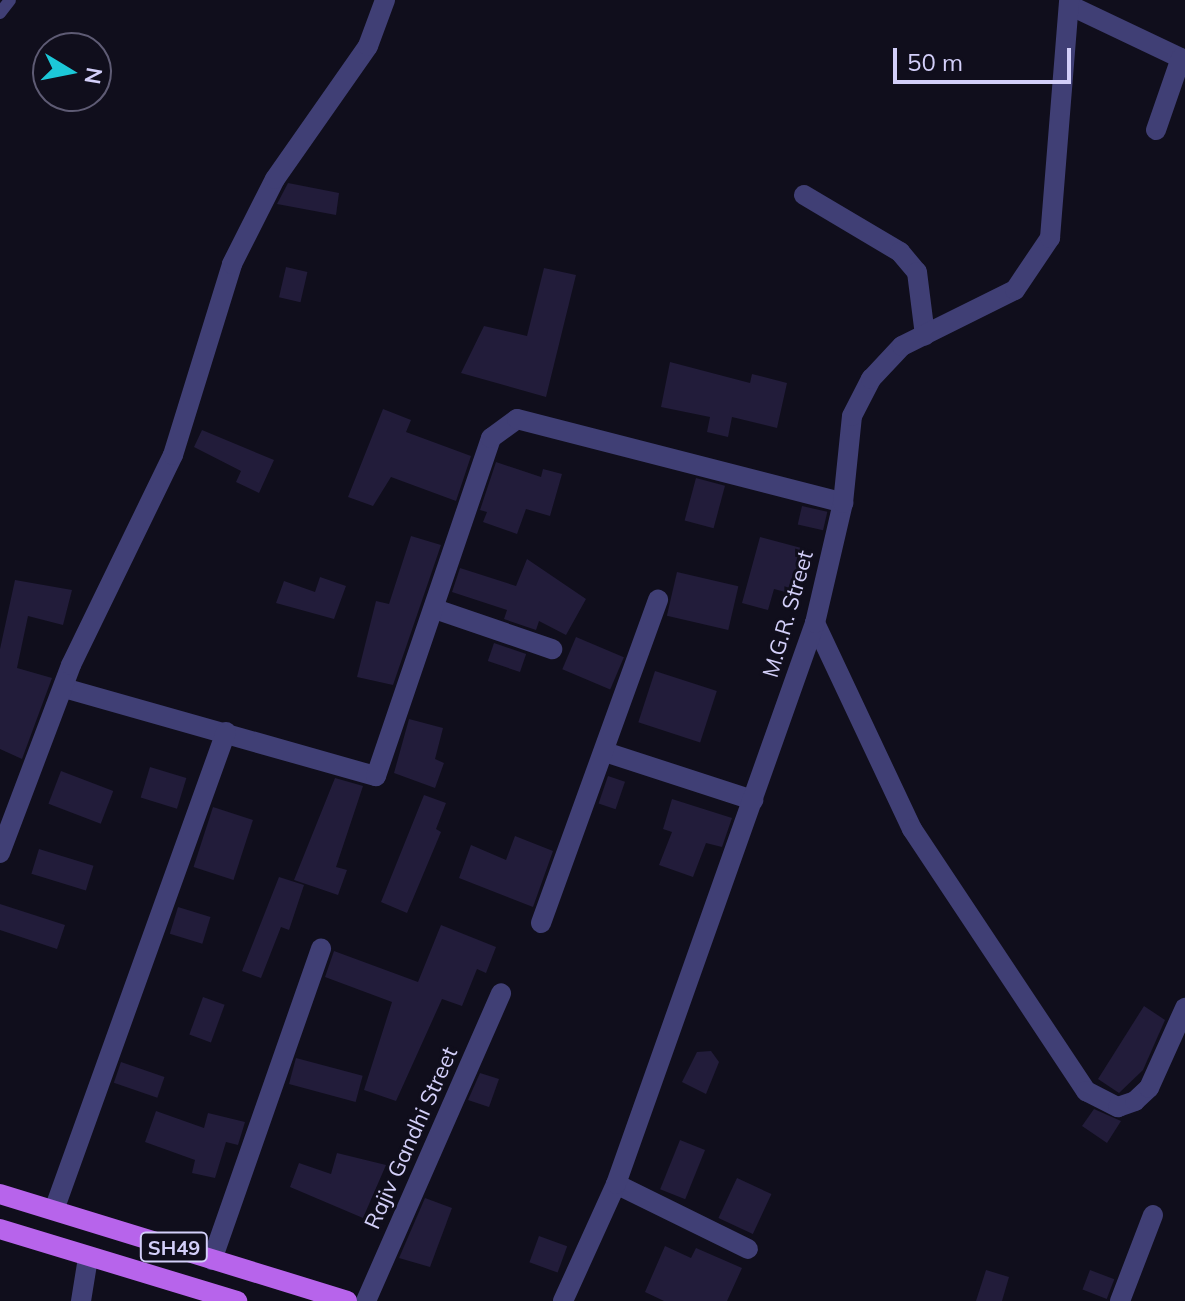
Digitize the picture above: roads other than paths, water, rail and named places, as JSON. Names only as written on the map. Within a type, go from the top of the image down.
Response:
[{"type":"main road","name":"SH49","points":[[0,1194],[347,1301]]},
{"type":"main road","name":"SH49","points":[[0,1229],[237,1301]]},
{"type":"street","points":[[0,853],[64,688],[173,455],[232,264],[275,179],[368,46],[385,0]]},
{"type":"street","points":[[1069,2],[1183,59],[1156,130]]},
{"type":"street","name":"M.G.R. Street","points":[[563,1301],[616,1184],[815,623],[843,503],[852,416],[871,379],[902,346],[1015,290],[1050,238],[1069,2]]},
{"type":"street","points":[[804,195],[900,252],[917,272],[925,335]]},
{"type":"street","points":[[64,688],[376,776],[491,438],[517,419],[843,503]]},
{"type":"street","points":[[541,923],[658,600]]},
{"type":"street","points":[[435,609],[552,649]]},
{"type":"street","points":[[815,623],[912,829],[1086,1091],[1118,1107],[1135,1101],[1149,1088],[1185,1008]]},
{"type":"street","points":[[54,1210],[226,732]]},
{"type":"street","points":[[605,752],[753,800]]},
{"type":"street","points":[[212,1260],[321,949]]},
{"type":"street","name":"Rajiv Gandhi Street","points":[[366,1301],[501,993]]},
{"type":"street","points":[[616,1184],[748,1249]]},
{"type":"street","points":[[1120,1301],[1153,1215]]},
{"type":"street","points":[[81,1301],[88,1258]]},
{"type":"lane","points":[[0,13],[10,0]]}]
